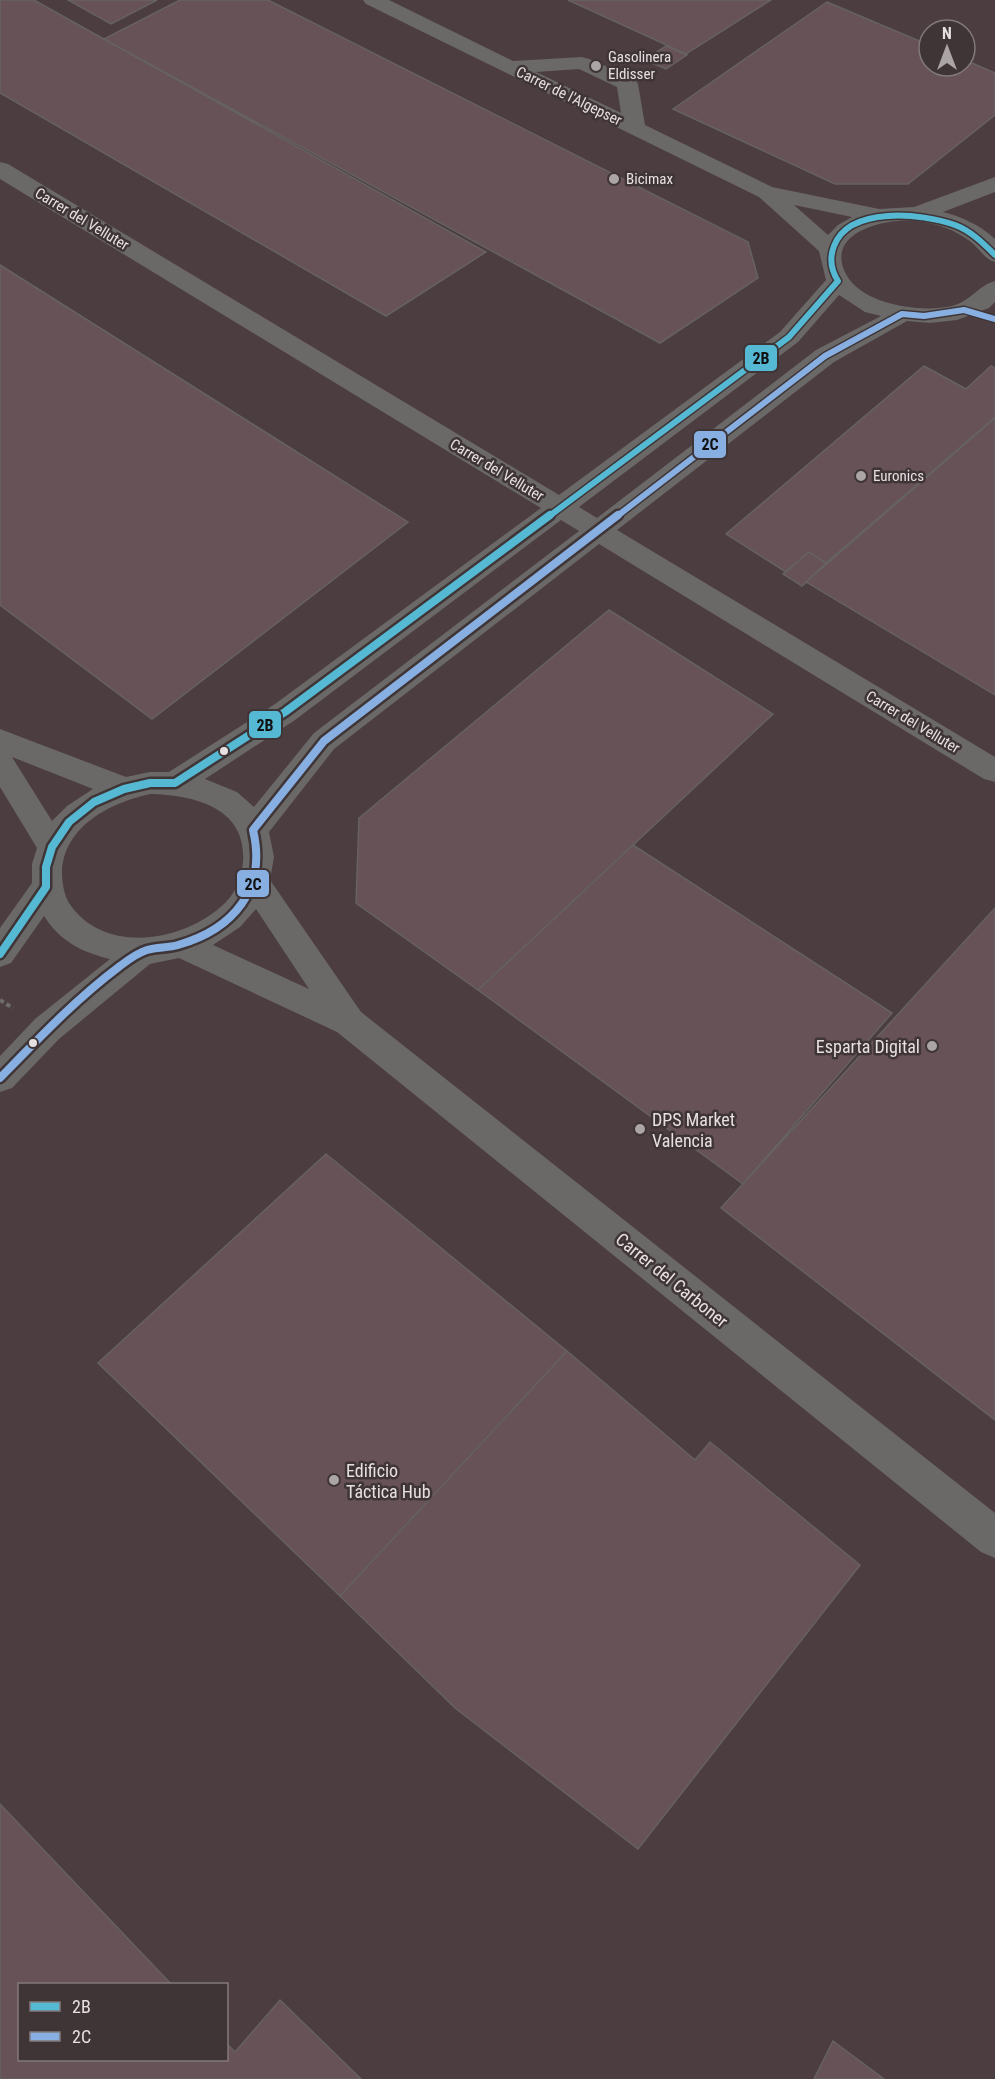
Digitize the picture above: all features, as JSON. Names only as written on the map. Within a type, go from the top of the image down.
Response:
[{"type":"street","name":"Carrer de l'Algepser","points":[[373,0],[765,192]]},
{"type":"street","points":[[509,67],[582,63],[627,84],[635,128]]},
{"type":"street","name":"Carrer del Velluter","points":[[0,169],[995,771]]},
{"type":"street","points":[[917,214],[995,184]]},
{"type":"street","points":[[765,192],[878,216]]},
{"type":"street","points":[[765,192],[830,249]]},
{"type":"street","points":[[995,252],[981,238],[963,227],[941,218],[917,214],[878,216],[856,223],[840,235],[830,249],[830,265],[837,281],[853,296],[876,307],[902,314],[924,316],[964,310],[981,302],[995,288]]},
{"type":"street","points":[[175,783],[285,712],[789,337],[837,281]]},
{"type":"street","points":[[964,310],[995,319]]},
{"type":"street","points":[[254,830],[324,741],[825,356],[902,314]]},
{"type":"street","points":[[0,740],[124,789]]},
{"type":"street","points":[[0,762],[52,847]]},
{"type":"street","points":[[150,783],[175,783],[208,791],[236,807],[254,830],[260,855],[255,882],[240,908],[215,930],[182,945],[162,950],[143,951],[108,946],[78,933],[57,913],[46,887],[46,867],[52,847],[69,822],[94,802],[124,789],[150,783]]},
{"type":"street","name":"Carrer del Carboner","points":[[255,882],[349,1022]]},
{"type":"street","points":[[0,954],[46,887]]},
{"type":"street","name":"Carrer del Carboner","points":[[182,945],[349,1022],[995,1538]]},
{"type":"street","points":[[0,1078],[47,1029],[143,951]]},
{"type":"shaded area","points":[[0,0],[995,0],[995,2079],[0,2079]]},
{"type":"building","points":[[0,0],[34,0],[486,252],[386,316],[0,93]]},
{"type":"building","points":[[68,0],[157,0],[111,24]]},
{"type":"building","points":[[180,0],[268,0],[748,242],[758,278],[660,343],[104,39]]},
{"type":"building","points":[[568,0],[771,0],[686,54]]},
{"type":"building","points":[[827,2],[917,40],[917,78],[977,78],[977,65],[995,73],[995,115],[908,184],[835,184],[673,109]]},
{"type":"building","points":[[666,46],[687,55],[666,69],[644,60]]},
{"type":"building","points":[[0,265],[408,522],[152,719],[0,605]]},
{"type":"building","name":"Euronics","points":[[924,366],[966,389],[991,366],[995,368],[995,417],[826,563],[809,552],[786,572],[726,534]]},
{"type":"building","points":[[995,418],[995,695],[806,582]]},
{"type":"building","points":[[809,552],[826,563],[802,586],[783,574]]},
{"type":"building","points":[[609,610],[773,714],[478,990],[356,903],[359,818]]},
{"type":"building","points":[[633,845],[892,1013],[743,1184],[478,990]]},
{"type":"building","name":"Esparta Digital","points":[[995,908],[995,1420],[721,1208]]},
{"type":"building","name":"Edificio Táctica Hub","points":[[326,1154],[567,1351],[340,1596],[98,1363]]},
{"type":"building","points":[[567,1351],[695,1460],[710,1442],[860,1565],[638,1849],[455,1708],[340,1596]]},
{"type":"building","points":[[0,1804],[170,1983],[18,1983],[18,2061],[228,2061],[228,2045],[235,2052],[280,2000],[361,2079],[0,2079]]},
{"type":"building","points":[[833,2041],[884,2079],[814,2079]]},
{"type":"transit line","name":"2B","points":[[0,954],[46,887],[46,867],[52,847],[69,822],[94,802],[124,789],[150,783],[175,783],[285,712],[789,337],[838,281],[832,267],[832,251],[837,236],[849,226],[865,220],[884,217],[904,216],[941,221],[961,227],[982,241],[995,255]]},
{"type":"transit line","name":"2C","points":[[0,1078],[66,1011],[120,966],[144,951],[174,946],[198,938],[231,917],[252,886],[257,869],[258,850],[253,830],[324,741],[825,356],[902,314],[924,316],[964,310],[995,319]]},
{"type":"place","name":"Gasolinera Eldisser","points":[[596,66]]},
{"type":"place","name":"Bicimax","points":[[614,179]]},
{"type":"place","name":"Euronics","points":[[861,476]]},
{"type":"place","name":"Esparta Digital","points":[[932,1046]]},
{"type":"place","name":"DPS Market Valencia","points":[[640,1129]]},
{"type":"place","name":"Edificio Táctica Hub","points":[[334,1480]]}]
